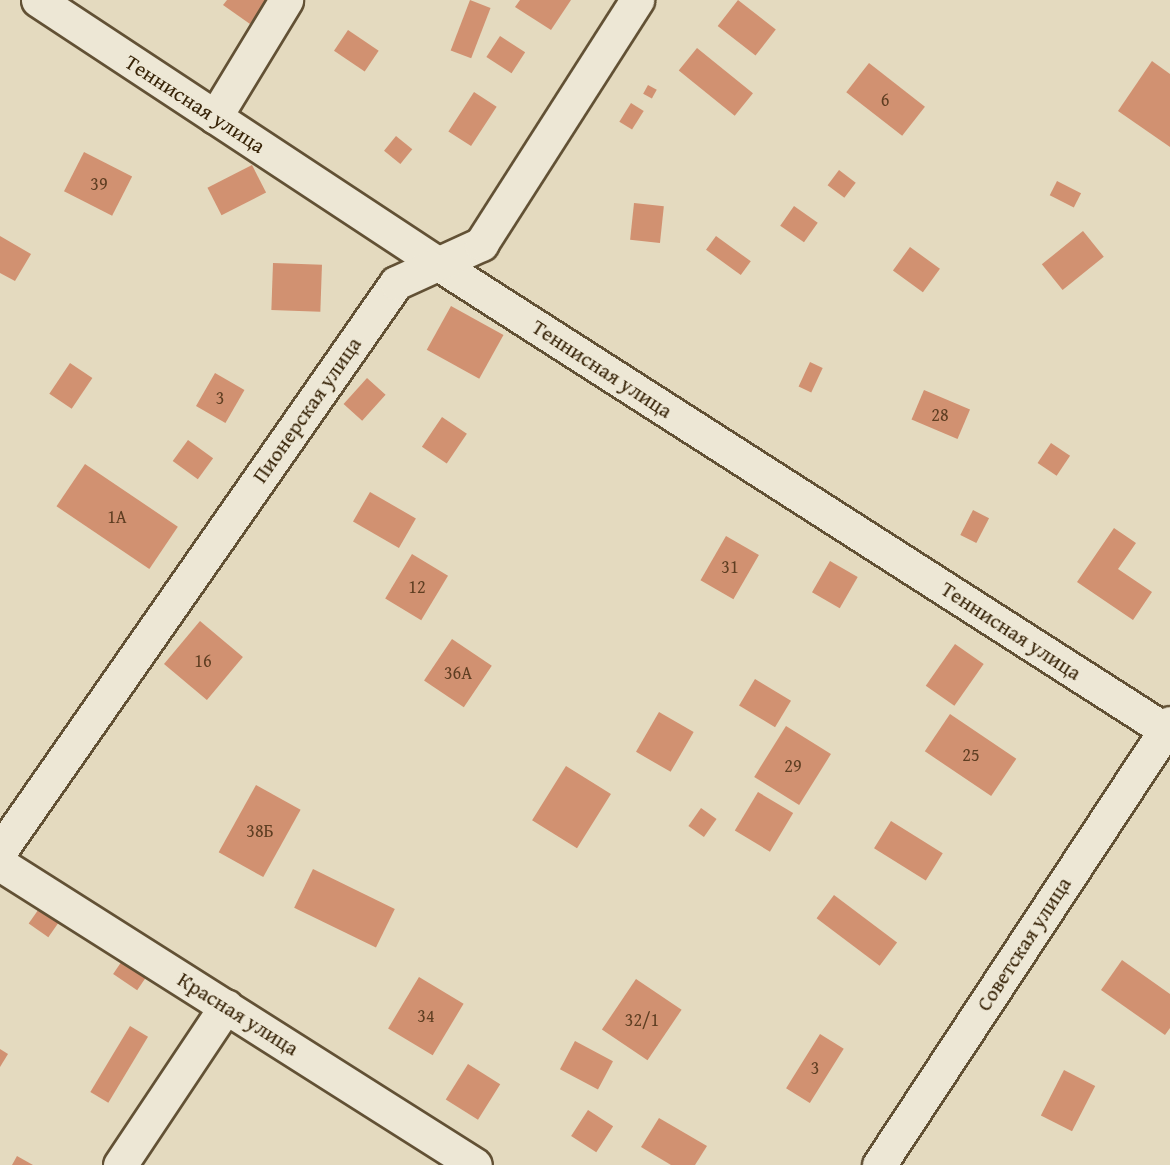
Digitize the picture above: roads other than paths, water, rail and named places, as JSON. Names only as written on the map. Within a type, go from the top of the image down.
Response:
[{"type":"street","name":"Теннисная улица","points":[[38,0],[440,265],[1168,729]]},
{"type":"street","points":[[215,117],[286,0]]},
{"type":"street","name":"Пионерская улица","points":[[0,851],[396,283],[440,265],[481,244],[636,0]]},
{"type":"street","name":"Советская улица","points":[[879,1165],[1168,729]]},
{"type":"street","name":"Красная улица","points":[[0,864],[475,1165]]},
{"type":"street","points":[[120,1165],[226,1006]]}]
